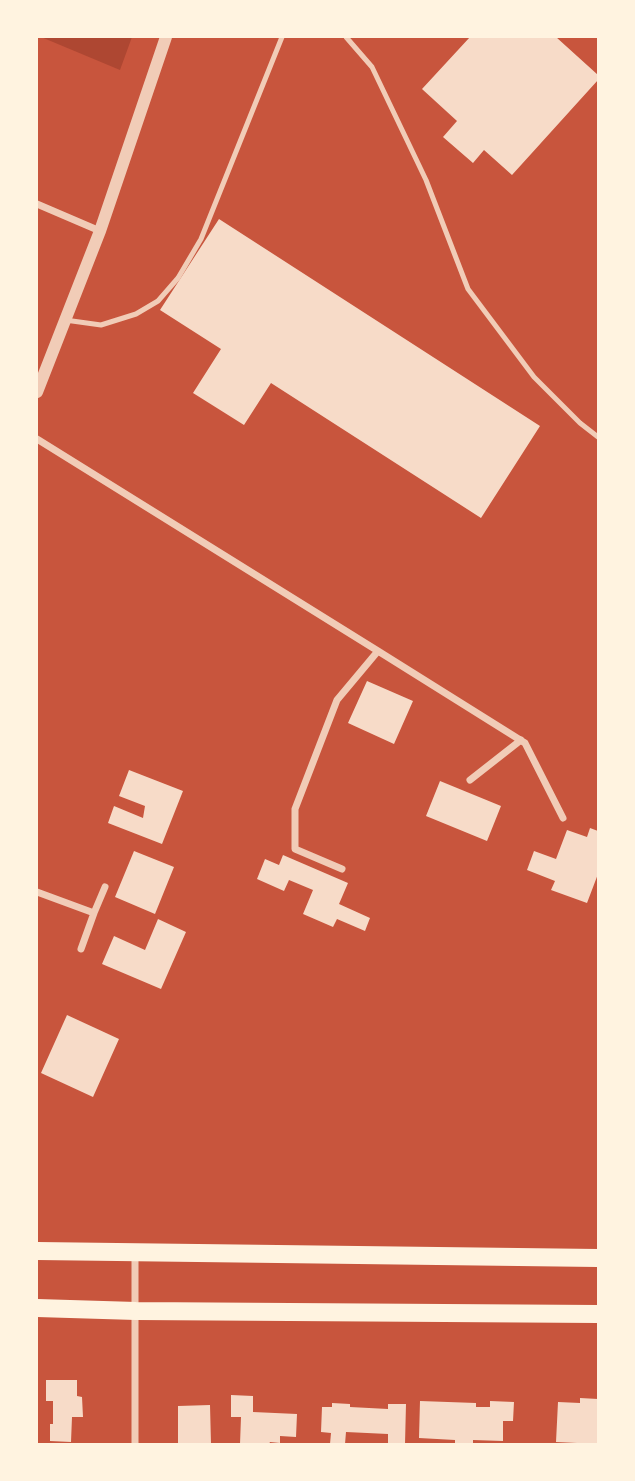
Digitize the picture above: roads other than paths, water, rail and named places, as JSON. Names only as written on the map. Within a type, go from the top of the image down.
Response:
[{"type":"main road","points":[[37,1251],[598,1258]]},
{"type":"main road","points":[[37,1308],[598,1314]]},
{"type":"street","points":[[37,392],[100,231],[166,37]]},
{"type":"street","points":[[37,204],[100,231]]},
{"type":"street","points":[[37,439],[521,740],[563,818]]},
{"type":"street","points":[[342,869],[295,849],[295,809],[337,700],[378,651]]},
{"type":"street","points":[[470,780],[521,740]]},
{"type":"street","points":[[81,949],[105,887]]},
{"type":"street","points":[[37,891],[94,913]]},
{"type":"street","points":[[135,1254],[135,1444]]},
{"type":"lane","points":[[64,320],[101,325],[136,314],[158,302],[178,278],[201,239],[282,37]]},
{"type":"lane","points":[[346,37],[372,67],[426,180],[468,289],[534,377],[598,437]]}]
